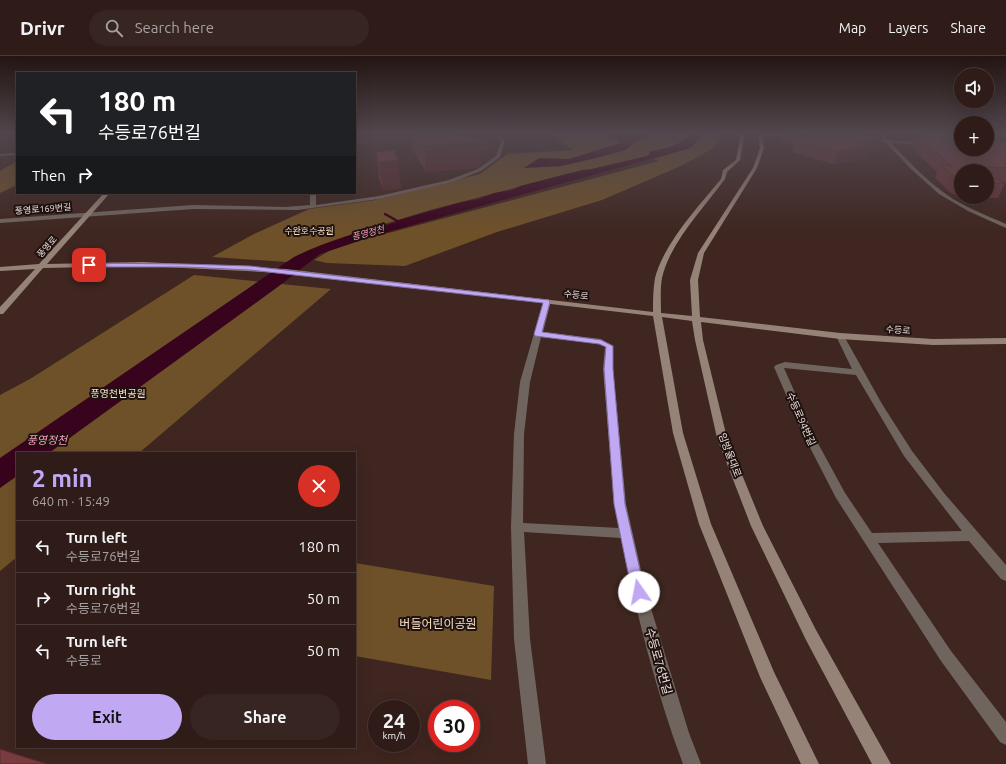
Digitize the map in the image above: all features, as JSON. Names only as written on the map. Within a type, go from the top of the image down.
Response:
[{"type":"main road","points":[[731,166],[725,171],[723,179],[680,236],[660,275],[657,297],[657,314],[678,433],[705,524],[768,677],[810,764]]},
{"type":"main road","name":"임방울대로","points":[[756,166],[701,253],[694,280],[696,318],[703,361],[722,438],[757,526],[811,635],[882,764]]},
{"type":"main road","name":"풍영로","points":[[0,312],[106,194]]},
{"type":"main road","name":"수등로","points":[[0,269],[42,265],[238,267],[696,318],[840,336],[933,342],[1006,341]]},
{"type":"street","name":"풍영로169번길","points":[[0,221],[201,207],[313,207],[359,202],[440,184],[473,173],[485,166]]},
{"type":"street","points":[[913,166],[949,198],[1006,226]]},
{"type":"street","points":[[313,194],[313,207]]},
{"type":"street","points":[[538,764],[525,668],[517,527],[520,414],[525,382],[547,302]]},
{"type":"street","name":"수등로76번길","points":[[538,334],[601,342],[610,346],[608,369],[620,504],[639,592],[653,643],[680,734],[692,764]]},
{"type":"street","points":[[840,336],[858,372],[886,420],[919,468],[1006,575]]},
{"type":"street","name":"수등로94번길","points":[[858,372],[786,365],[779,367],[823,466],[867,538],[946,656],[1006,736]]},
{"type":"street","points":[[517,527],[626,533]]},
{"type":"street","points":[[867,538],[973,536]]},
{"type":"green space","points":[[8,166],[16,166],[16,185],[0,193],[0,171]]},
{"type":"green space","name":"수완호수공원","points":[[491,166],[604,166],[430,210],[352,234],[287,262],[212,257],[254,234],[309,209],[375,200],[480,174]]},
{"type":"green space","name":"수완호수공원","points":[[640,166],[681,166],[602,200],[497,232],[405,266],[327,263],[314,260],[329,251],[362,240]]},
{"type":"green space","name":"풍영천변공원","points":[[194,275],[331,289],[140,452],[16,452],[16,558],[0,571],[0,395],[30,379]]},
{"type":"green space","name":"버들어린이공원","points":[[356,563],[494,586],[491,680],[356,656]]},
{"type":"water","points":[[527,166],[560,166],[524,168]]},
{"type":"water","name":"풍영정천","points":[[605,166],[625,166],[373,236],[320,254],[279,286],[50,452],[16,452],[16,477],[0,488],[0,458],[294,257],[344,237],[397,222],[396,221],[462,202],[479,199],[494,193],[512,190],[520,186],[582,170]]},
{"type":"building","points":[[942,166],[954,166],[954,176]]},
{"type":"building","points":[[994,166],[1006,166],[1006,168],[994,167]]},
{"type":"building","points":[[994,178],[1005,183],[994,183]]},
{"type":"building","points":[[0,749],[47,764],[0,764]]},
{"type":"waterway","points":[[385,214],[401,223]]},
{"type":"route","points":[[89,265],[215,266],[250,268],[547,302],[538,334],[601,342],[610,346],[608,369],[620,504],[639,592]]}]
